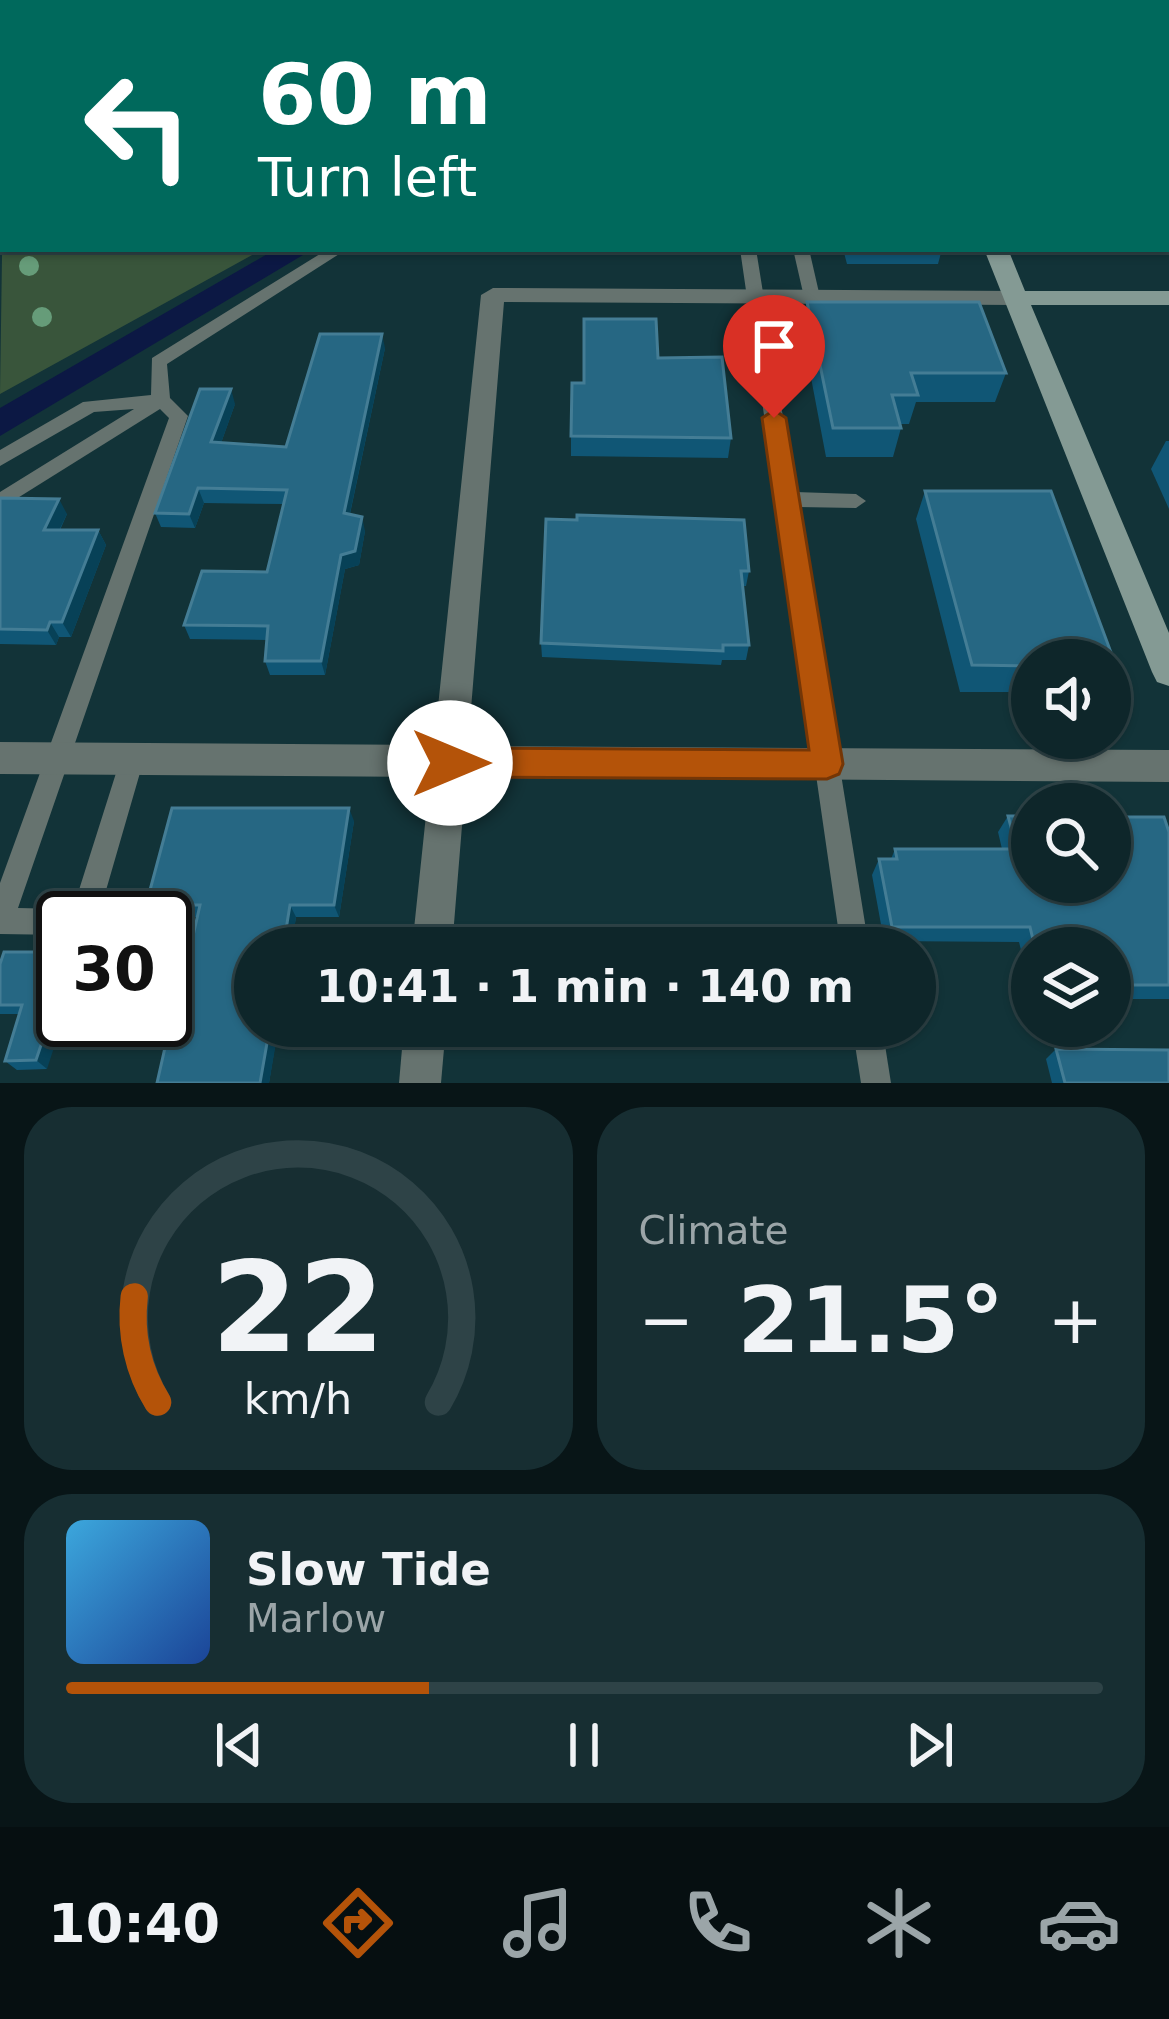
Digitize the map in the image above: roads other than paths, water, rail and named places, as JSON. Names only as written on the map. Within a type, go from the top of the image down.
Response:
[{"type":"main road","points":[[997,252],[1169,672]]},
{"type":"main road","points":[[1016,298],[1169,298]]},
{"type":"street","points":[[434,927],[494,295],[1016,298]]},
{"type":"street","points":[[0,758],[1169,766]]},
{"type":"street","points":[[420,1083],[423,1047]]},
{"type":"lane","points":[[36,922],[0,921],[179,416],[161,400],[158,362],[334,252]]},
{"type":"lane","points":[[748,252],[852,927]]},
{"type":"lane","points":[[802,252],[812,297]]},
{"type":"lane","points":[[0,459],[90,406],[161,400]]},
{"type":"lane","points":[[0,502],[161,400]]},
{"type":"lane","points":[[786,499],[856,501]]},
{"type":"lane","points":[[92,891],[132,760]]},
{"type":"lane","points":[[870,1047],[876,1083]]},
{"type":"waterway","points":[[0,424],[293,252]]}]
